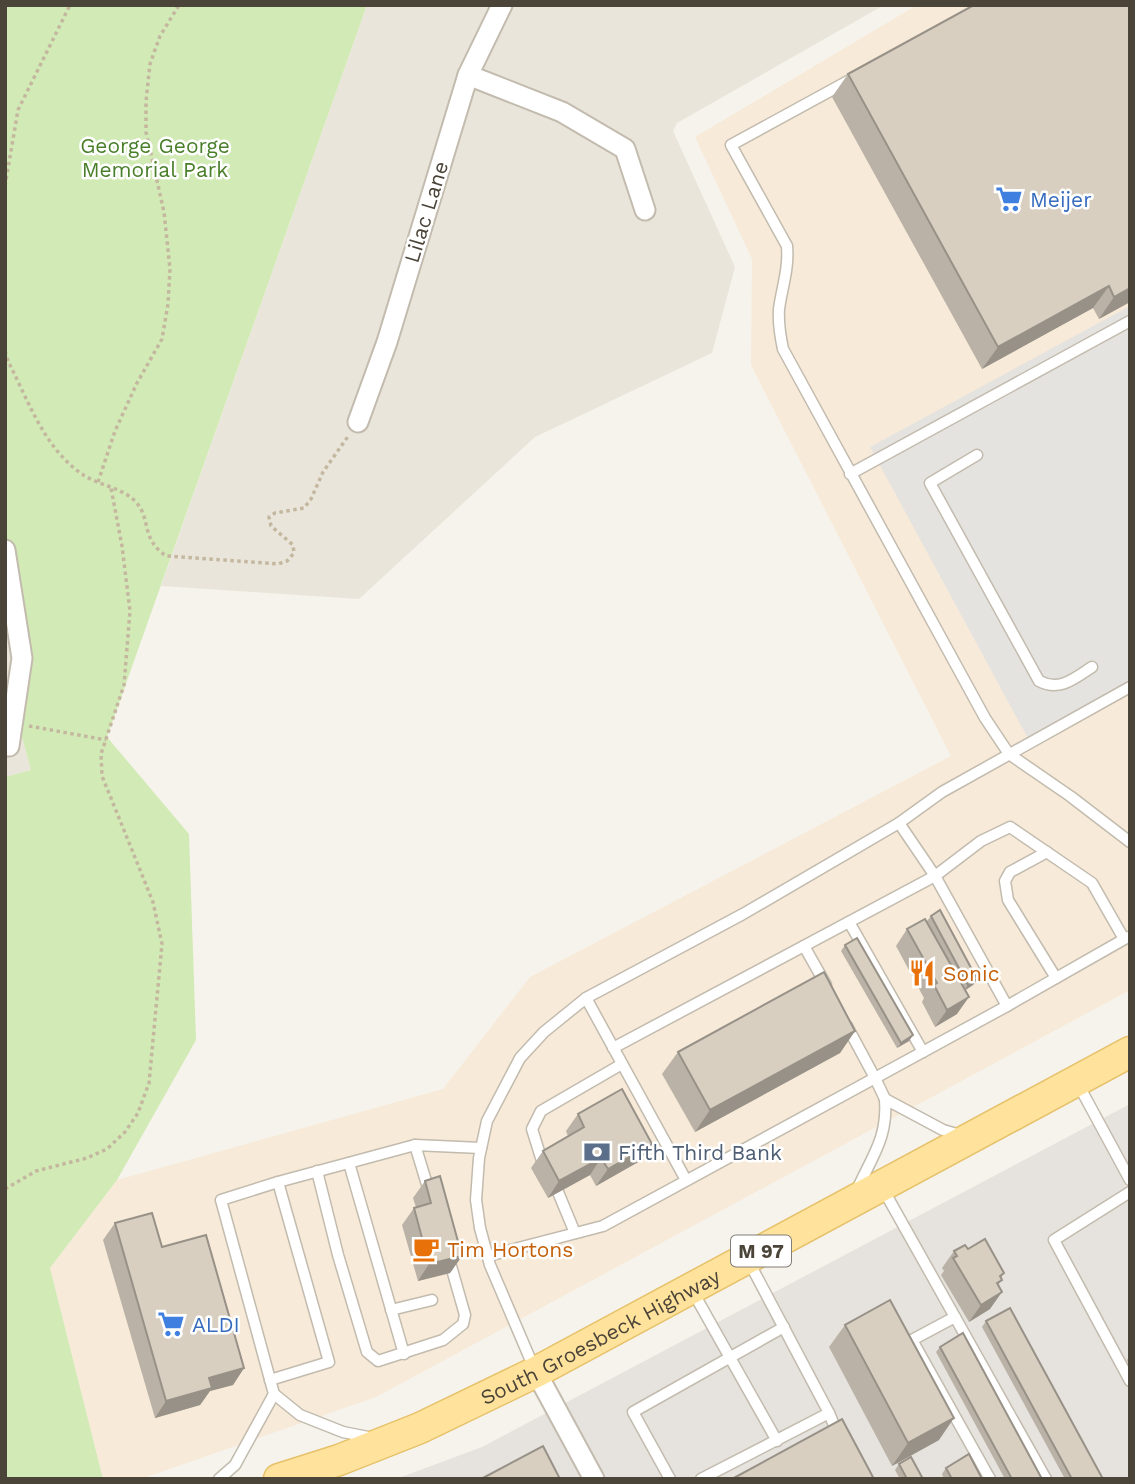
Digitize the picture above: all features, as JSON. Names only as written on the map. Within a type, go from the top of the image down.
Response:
[{"type":"main road","name":"South Groesbeck Highway","points":[[279,1479],[420,1428],[536,1372],[1130,1052]]},
{"type":"street","name":"Lilac Lane","points":[[358,422],[387,342],[468,75],[502,5]]},
{"type":"street","points":[[468,75],[562,112],[625,149],[645,210]]},
{"type":"street","points":[[5,550],[22,658],[9,746]]},
{"type":"street","points":[[536,1372],[594,1479]]},
{"type":"lane","points":[[864,72],[732,145],[787,246],[788,262],[779,311],[783,349],[985,718],[1009,754],[1130,842]]},
{"type":"lane","points":[[850,474],[1130,321]]},
{"type":"lane","points":[[977,455],[930,483],[1032,671],[1039,681],[1048,686],[1059,686],[1093,667]]},
{"type":"lane","points":[[536,1372],[488,1256],[476,1200],[481,1148],[487,1121],[520,1058],[544,1032],[586,998],[743,914],[899,823],[942,792],[1130,687]]},
{"type":"lane","points":[[899,823],[934,876],[1007,1006]]},
{"type":"lane","points":[[488,1256],[603,1226],[1007,1006],[1127,937],[1092,883],[1010,827],[981,841],[934,876],[613,1048]]},
{"type":"lane","points":[[1047,852],[1010,872],[1005,881],[1009,900],[1056,978]]},
{"type":"lane","points":[[849,922],[923,1052]]},
{"type":"lane","points":[[804,946],[830,993]]},
{"type":"lane","points":[[586,998],[686,1180]]},
{"type":"lane","points":[[843,1017],[885,1099],[886,1114],[881,1142],[851,1202]]},
{"type":"lane","points":[[542,1161],[532,1129],[541,1111],[622,1064]]},
{"type":"lane","points":[[1076,1080],[1130,1180]]},
{"type":"lane","points":[[885,1099],[943,1130],[956,1135],[975,1135]]},
{"type":"lane","points":[[387,1441],[343,1432],[300,1415],[274,1394],[221,1200],[415,1145],[481,1148]]},
{"type":"lane","points":[[415,1145],[431,1197]]},
{"type":"lane","points":[[349,1163],[404,1354]]},
{"type":"lane","points":[[317,1171],[338,1255],[367,1352],[378,1361],[443,1340],[463,1324],[465,1315],[446,1249]]},
{"type":"lane","points":[[270,1380],[330,1362],[278,1182]]},
{"type":"lane","points":[[881,1185],[1046,1479]]},
{"type":"lane","points":[[558,1192],[575,1233]]},
{"type":"lane","points":[[1130,1192],[1054,1240],[1130,1381]]},
{"type":"lane","points":[[747,1258],[844,1446]]},
{"type":"lane","points":[[691,1289],[777,1440]]},
{"type":"lane","points":[[391,1311],[432,1300]]},
{"type":"lane","points":[[955,1317],[912,1340],[989,1479]]},
{"type":"lane","points":[[670,1479],[633,1412],[783,1327]]},
{"type":"lane","points":[[219,1479],[235,1465],[274,1394]]},
{"type":"lane","points":[[701,1479],[829,1413]]},
{"type":"path","points":[[5,186],[18,110],[70,5]]},
{"type":"path","points":[[98,482],[115,431],[137,383],[162,339],[170,269],[164,212],[146,132],[146,101],[150,64],[160,36],[179,5]]},
{"type":"path","points":[[5,351],[50,442],[67,463],[85,476],[133,499],[142,510],[149,538],[157,549],[166,555],[278,564],[287,561],[294,553],[293,545],[271,526],[269,517],[275,513],[304,508],[323,472],[358,422]]},
{"type":"path","points":[[5,1189],[36,1171],[87,1158],[107,1149],[125,1132],[138,1113],[149,1083],[162,944],[153,902],[102,776],[101,754],[124,685],[130,611],[111,488]]},
{"type":"path","points":[[13,723],[106,740]]},
{"type":"shaded area","points":[[367,5],[884,5],[677,123],[673,131],[735,267],[712,353],[535,437],[359,599],[161,586]]},
{"type":"shaded area","points":[[917,5],[1130,5],[1130,990],[376,1397],[141,1479],[103,1479],[50,1268],[117,1180],[443,1089],[530,977],[951,756],[751,365],[752,259],[695,137]]},
{"type":"shaded area","points":[[1130,306],[1130,690],[1030,742],[870,447]]},
{"type":"shaded area","points":[[5,550],[22,658],[15,711],[31,770],[5,777]]},
{"type":"shaded area","points":[[1130,1104],[1130,1479],[396,1479],[482,1447]]},
{"type":"green space","name":"George George Memorial Park","points":[[5,5],[367,5],[107,737],[189,834],[196,1040],[117,1180],[50,1268],[103,1479],[5,1479],[5,777],[31,770],[15,711],[22,658],[5,550]]},
{"type":"building","name":"Meijer","points":[[974,5],[1130,5],[1130,288],[1114,297],[1109,286],[998,347],[848,74]]},
{"type":"building","points":[[940,910],[977,979],[968,985],[931,916]]},
{"type":"building","points":[[925,919],[969,997],[947,1010],[934,985],[937,983],[907,929]]},
{"type":"building","points":[[857,938],[913,1035],[901,1043],[845,945]]},
{"type":"building","points":[[824,972],[855,1031],[710,1110],[678,1052]]},
{"type":"building","name":"Fifth Third Bank","points":[[622,1089],[652,1144],[608,1169],[601,1158],[559,1181],[543,1151],[584,1127],[578,1114]]},
{"type":"building","points":[[440,1176],[462,1256],[429,1264],[414,1208],[431,1203],[425,1181]]},
{"type":"building","name":"ALDI","points":[[152,1213],[162,1247],[206,1235],[244,1368],[209,1378],[212,1388],[166,1401],[115,1223]]},
{"type":"building","points":[[985,1239],[1004,1273],[1000,1276],[1002,1280],[997,1283],[1002,1292],[981,1305],[953,1258],[957,1256],[954,1251],[965,1245],[968,1249]]},
{"type":"building","points":[[890,1300],[954,1418],[908,1443],[845,1325]]},
{"type":"building","points":[[1010,1308],[1103,1479],[1072,1479],[986,1321]]},
{"type":"building","points":[[963,1333],[1042,1479],[1012,1479],[940,1347]]},
{"type":"building","points":[[842,1419],[874,1479],[732,1479]]},
{"type":"building","points":[[543,1446],[560,1479],[481,1479]]},
{"type":"building","points":[[969,1454],[982,1479],[952,1479],[946,1468]]},
{"type":"building","points":[[911,1457],[923,1479],[907,1479],[899,1464]]},
{"type":"place","name":"Meijer","points":[[1009,199]]},
{"type":"place","name":"Sonic","points":[[922,973]]},
{"type":"place","name":"Fifth Third Bank","points":[[597,1152]]},
{"type":"place","name":"Tim Hortons","points":[[426,1249]]},
{"type":"place","name":"ALDI","points":[[171,1324]]}]
